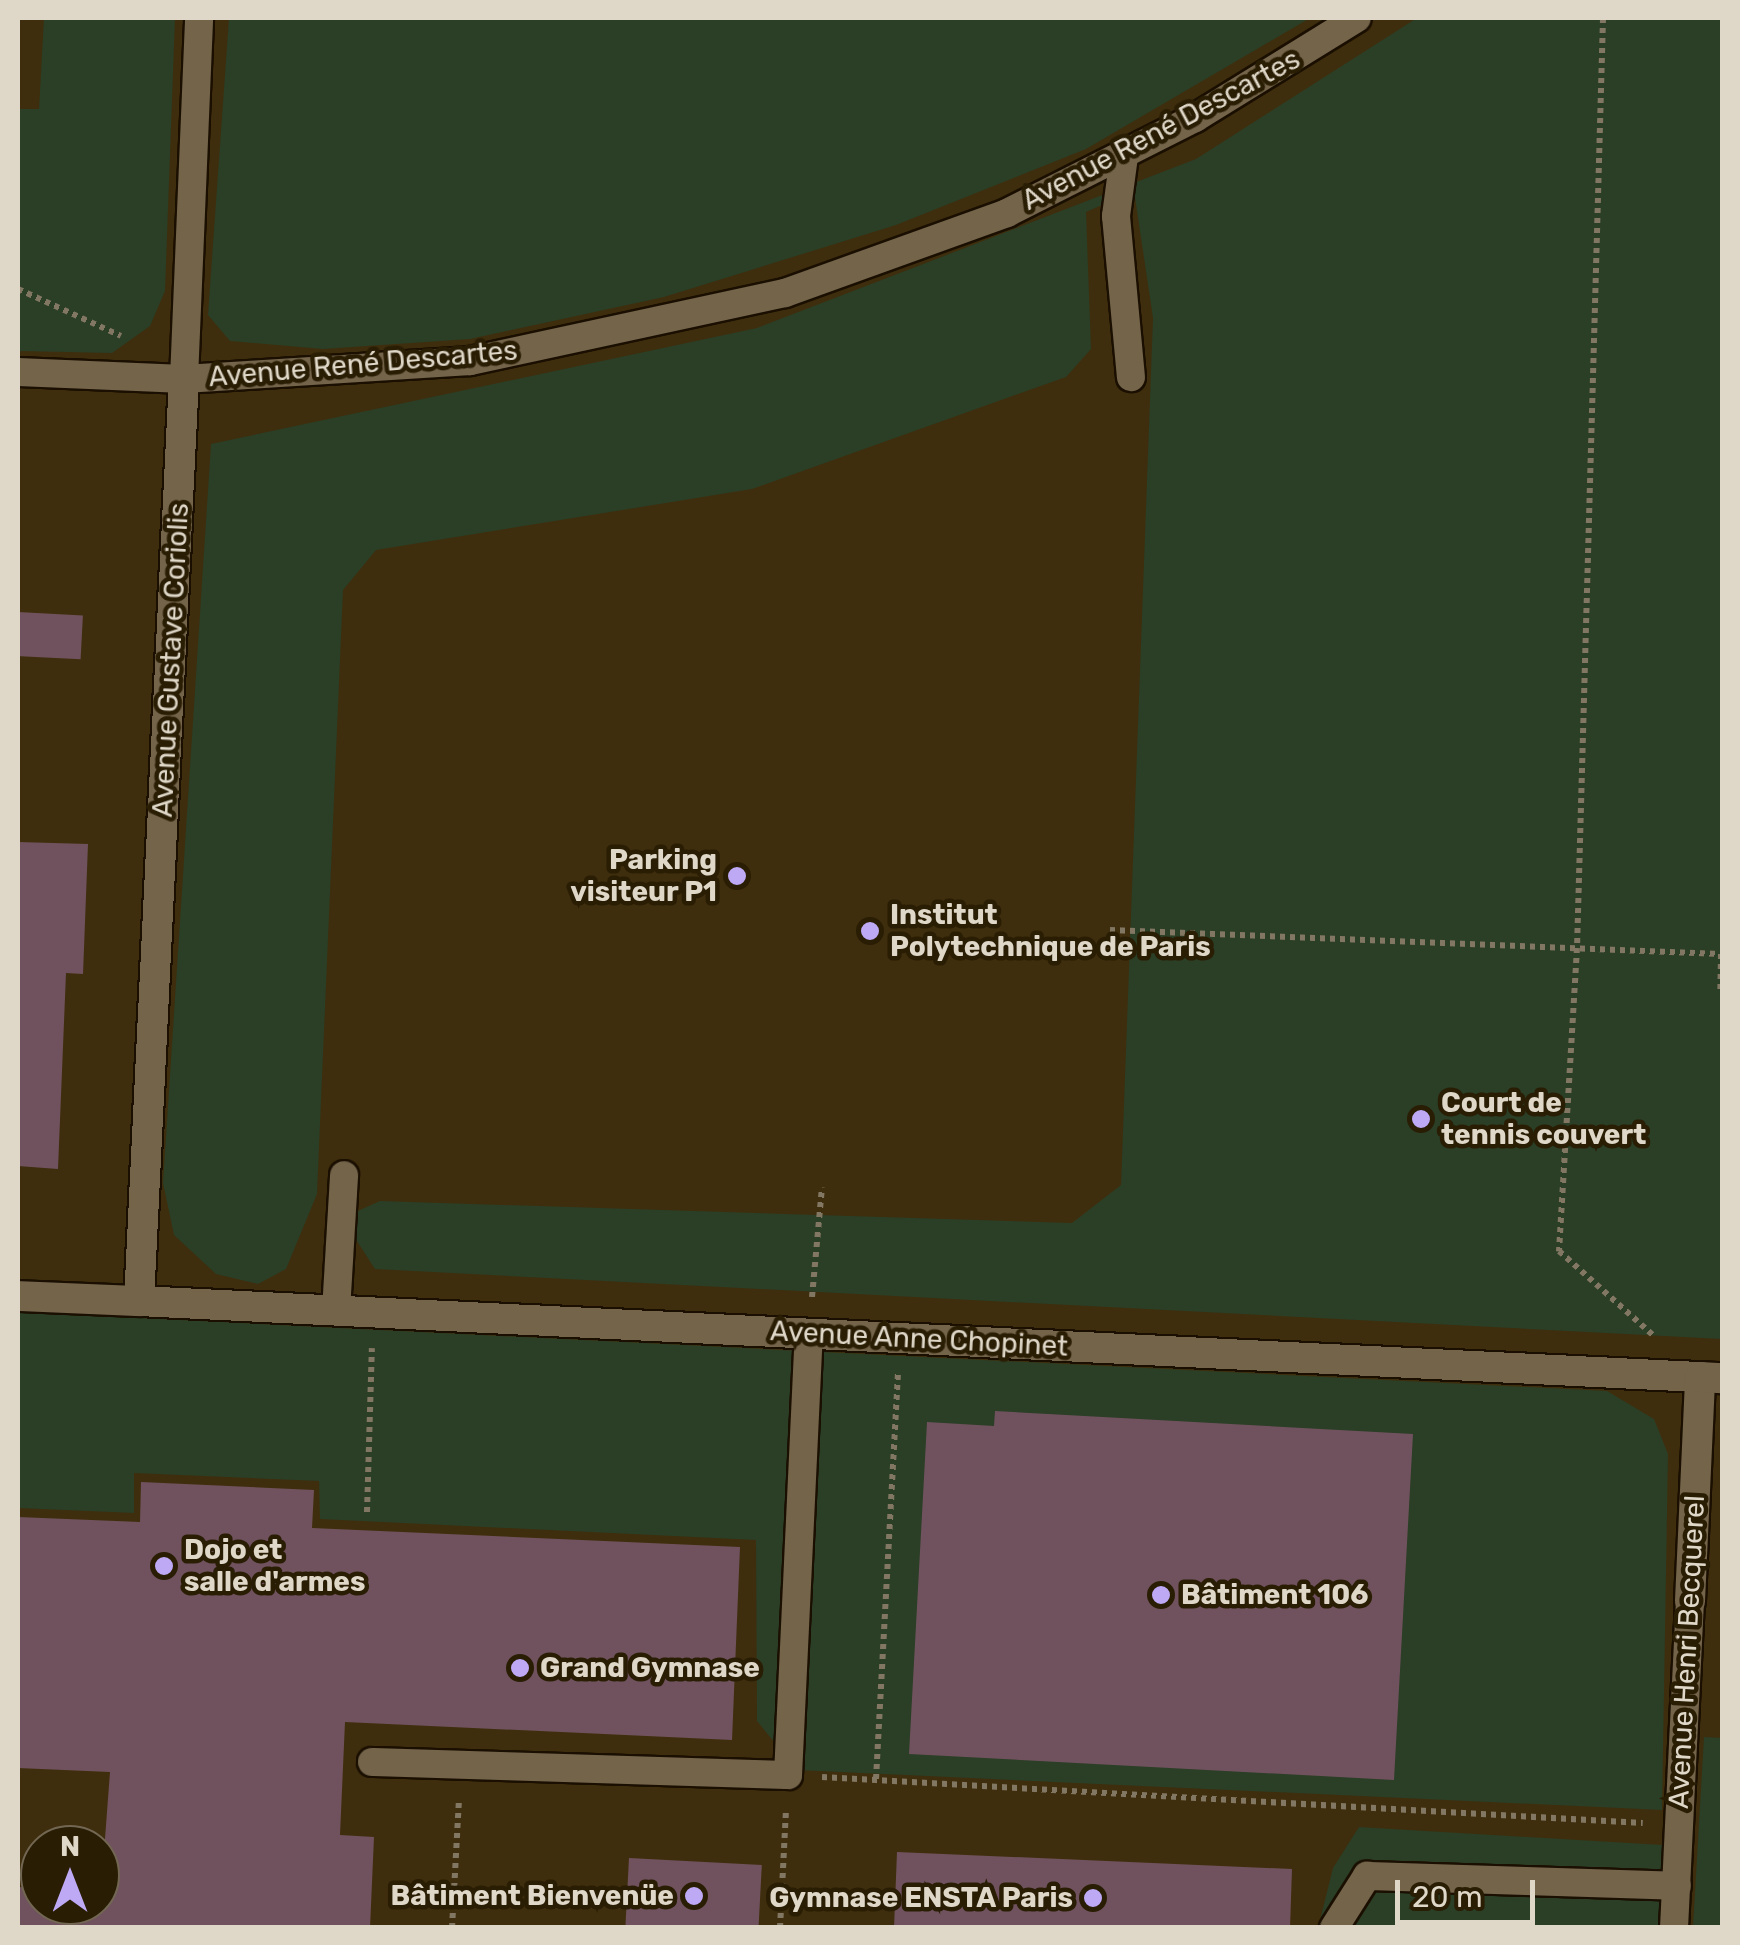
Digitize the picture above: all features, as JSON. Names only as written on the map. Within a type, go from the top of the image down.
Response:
[{"type":"street","name":"Avenue Gustave Coriolis","points":[[138,1302],[184,379]]},
{"type":"street","name":"Avenue Anne Chopinet","points":[[18,1296],[1711,1377]]},
{"type":"street","name":"Avenue Henri Becquerel","points":[[1690,1601],[1711,1377]]},
{"type":"lane","name":"Avenue Gustave Coriolis","points":[[184,379],[199,18]]},
{"type":"lane","name":"Avenue René Descartes","points":[[18,372],[184,379],[470,361],[607,337],[861,266],[1124,156],[1357,18]]},
{"type":"lane","points":[[1124,156],[1116,216],[1131,377]]},
{"type":"lane","points":[[336,1312],[344,1175]]},
{"type":"lane","points":[[372,1762],[788,1776],[809,1333]]},
{"type":"lane","name":"Avenue Henri Becquerel","points":[[1674,1928],[1690,1601]]},
{"type":"lane","points":[[1334,1928],[1367,1876],[1677,1886]]},
{"type":"path","points":[[1603,18],[1576,948],[1559,1251],[1711,1377]]},
{"type":"path","points":[[18,289],[132,341]]},
{"type":"path","points":[[1110,930],[1722,954],[1720,992]]},
{"type":"path","points":[[809,1333],[822,1186]]},
{"type":"path","points":[[368,1512],[373,1313]]},
{"type":"path","points":[[876,1779],[900,1338]]},
{"type":"path","points":[[452,1928],[462,1764]]},
{"type":"path","points":[[780,1928],[788,1776],[1680,1825]]},
{"type":"shaded area","name":"Institut Polytechnique de Paris","points":[[18,18],[1722,18],[1722,1927],[18,1927]]},
{"type":"green space","points":[[44,18],[175,18],[165,291],[150,326],[112,353],[18,351],[18,109],[39,109]]},
{"type":"green space","points":[[229,18],[1310,18],[1086,149],[896,225],[664,297],[470,339],[323,349],[230,341],[208,315]]},
{"type":"green space","points":[[1417,18],[1722,18],[1722,1339],[375,1269],[342,1218],[380,1201],[1072,1223],[1121,1185],[1153,318],[1134,191],[1086,212],[1091,349],[1066,377],[752,489],[376,550],[343,590],[317,1194],[286,1269],[258,1284],[216,1274],[174,1235],[163,1183],[211,444],[757,328],[1196,159]]},
{"type":"green space","points":[[18,1312],[1607,1391],[1654,1419],[1668,1454],[1662,1810],[797,1770],[757,1721],[756,1540],[320,1519],[319,1481],[134,1473],[134,1513],[18,1508]]},
{"type":"green space","points":[[1704,1737],[1722,1738],[1722,1927],[1693,1927]]},
{"type":"green space","points":[[1359,1827],[1663,1845],[1658,1927],[1318,1928],[1333,1868]]},
{"type":"building","points":[[18,612],[83,615],[81,659],[18,656]]},
{"type":"building","points":[[18,842],[88,844],[83,974],[66,973],[58,1169],[18,1166]]},
{"type":"building","name":"Bâtiment 106","points":[[995,1411],[1413,1434],[1394,1780],[909,1754],[927,1422],[994,1426]]},
{"type":"building","points":[[141,1482],[314,1490],[312,1528],[740,1547],[732,1740],[345,1722],[340,1835],[374,1837],[370,1928],[18,1928],[18,1887],[20,1925],[120,1925],[120,1825],[106,1825],[110,1772],[18,1768],[18,1517],[140,1522]]},
{"type":"building","name":"Gymnase ENSTA Paris","points":[[897,1852],[1292,1869],[1290,1928],[894,1928]]},
{"type":"building","name":"Bâtiment Bienvenüe","points":[[629,1858],[762,1865],[759,1928],[625,1928]]},
{"type":"place","name":"Parking visiteur P1","points":[[737,876]]},
{"type":"place","name":"Institut Polytechnique de Paris","points":[[870,931]]},
{"type":"place","name":"Court de tennis couvert","points":[[1421,1119]]},
{"type":"place","name":"Dojo et salle d'armes","points":[[164,1566]]},
{"type":"place","name":"Bâtiment 106","points":[[1161,1595]]},
{"type":"place","name":"Grand Gymnase","points":[[520,1668]]},
{"type":"place","name":"Bâtiment Bienvenüe","points":[[694,1896]]},
{"type":"place","name":"Gymnase ENSTA Paris","points":[[1093,1898]]}]
